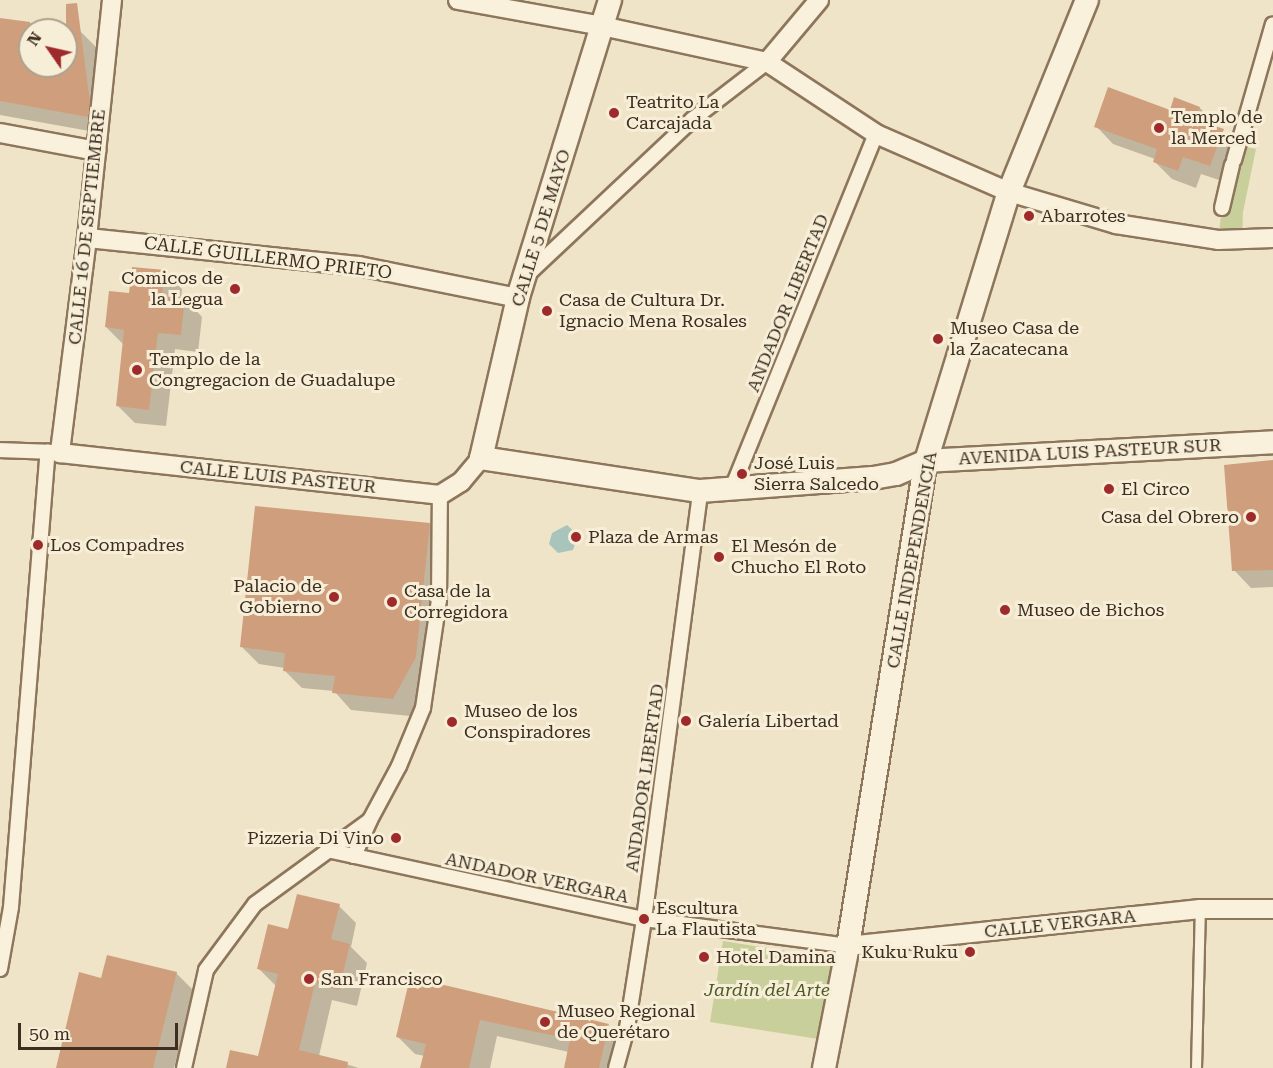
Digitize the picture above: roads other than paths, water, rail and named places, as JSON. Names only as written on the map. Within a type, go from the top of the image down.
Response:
[{"type":"street","name":"CALLE 16 DE SEPTIEMBRE","points":[[54,452],[87,238],[112,0]]},
{"type":"street","points":[[458,0],[602,26],[767,62],[876,134],[1008,192],[1116,224],[1218,240],[1273,238]]},
{"type":"street","name":"CALLE 5 DE MAYO","points":[[481,458],[522,287],[610,0]]},
{"type":"street","points":[[522,287],[693,119],[767,62],[819,0]]},
{"type":"street","name":"CALLE INDEPENDENCIA","points":[[824,1068],[848,946],[926,461],[1008,192],[1087,0]]},
{"type":"street","points":[[1222,208],[1273,24]]},
{"type":"street","points":[[0,134],[96,151]]},
{"type":"street","name":"ANDADOR LIBERTAD","points":[[733,486],[876,134]]},
{"type":"street","name":"CALLE GUILLERMO PRIETO","points":[[87,238],[359,266],[522,287]]},
{"type":"street","name":"AVENIDA LUIS PASTEUR SUR","points":[[481,458],[700,491],[733,486],[873,478],[896,474],[926,461],[1273,442]]},
{"type":"street","points":[[0,450],[54,452],[10,908],[0,969]]},
{"type":"street","name":"CALLE LUIS PASTEUR","points":[[54,452],[440,495]]},
{"type":"street","points":[[354,856],[369,820],[399,766],[423,708],[439,600],[440,495],[461,482],[481,458]]},
{"type":"street","name":"ANDADOR LIBERTAD","points":[[616,1068],[627,1028],[644,919],[700,491]]},
{"type":"street","points":[[184,1068],[206,970],[255,904],[369,820]]},
{"type":"street","name":"ANDADOR VERGARA","points":[[327,850],[644,919],[848,946]]},
{"type":"street","name":"CALLE VERGARA","points":[[848,946],[1200,909],[1273,909]]},
{"type":"lane","points":[[1196,1068],[1200,909]]},
{"type":"water","points":[[567,525],[578,535],[573,550],[558,553],[549,544],[552,533]]},
{"type":"place","name":"Teatrito La Carcajada","points":[[614,113]]},
{"type":"place","name":"Templo de la Merced","points":[[1159,128]]},
{"type":"place","name":"Abarrotes","points":[[1029,216]]},
{"type":"place","name":"Comicos de la Legua","points":[[235,289]]},
{"type":"place","name":"Casa de Cultura Dr. Ignacio Mena Rosales","points":[[547,311]]},
{"type":"place","name":"Museo Casa de la Zacatecana","points":[[938,339]]},
{"type":"place","name":"Templo de la Congregacion de Guadalupe","points":[[137,370]]},
{"type":"place","name":"José Luis Sierra Salcedo","points":[[742,474]]},
{"type":"place","name":"El Circo","points":[[1109,489]]},
{"type":"place","name":"Casa del Obrero","points":[[1251,517]]},
{"type":"place","name":"Plaza de Armas","points":[[576,537]]},
{"type":"place","name":"Los Compadres","points":[[38,545]]},
{"type":"place","name":"El Mesón de Chucho El Roto","points":[[719,557]]},
{"type":"place","name":"Palacio de Gobierno","points":[[334,597]]},
{"type":"place","name":"Casa de la Corregidora","points":[[392,602]]},
{"type":"place","name":"Museo de Bichos","points":[[1005,610]]},
{"type":"place","name":"Galería Libertad","points":[[686,721]]},
{"type":"place","name":"Museo de los Conspiradores","points":[[452,722]]},
{"type":"place","name":"Pizzeria Di Vino","points":[[396,838]]},
{"type":"place","name":"Escultura La Flautista","points":[[644,919]]},
{"type":"place","name":"Kuku Ruku","points":[[970,952]]},
{"type":"place","name":"Hotel Damina","points":[[704,957]]},
{"type":"place","name":"San Francisco","points":[[309,979]]},
{"type":"place","name":"Museo Regional de Querétaro","points":[[545,1022]]},
{"type":"park label","name":"Jardín del Arte","points":[[767,990]]}]
